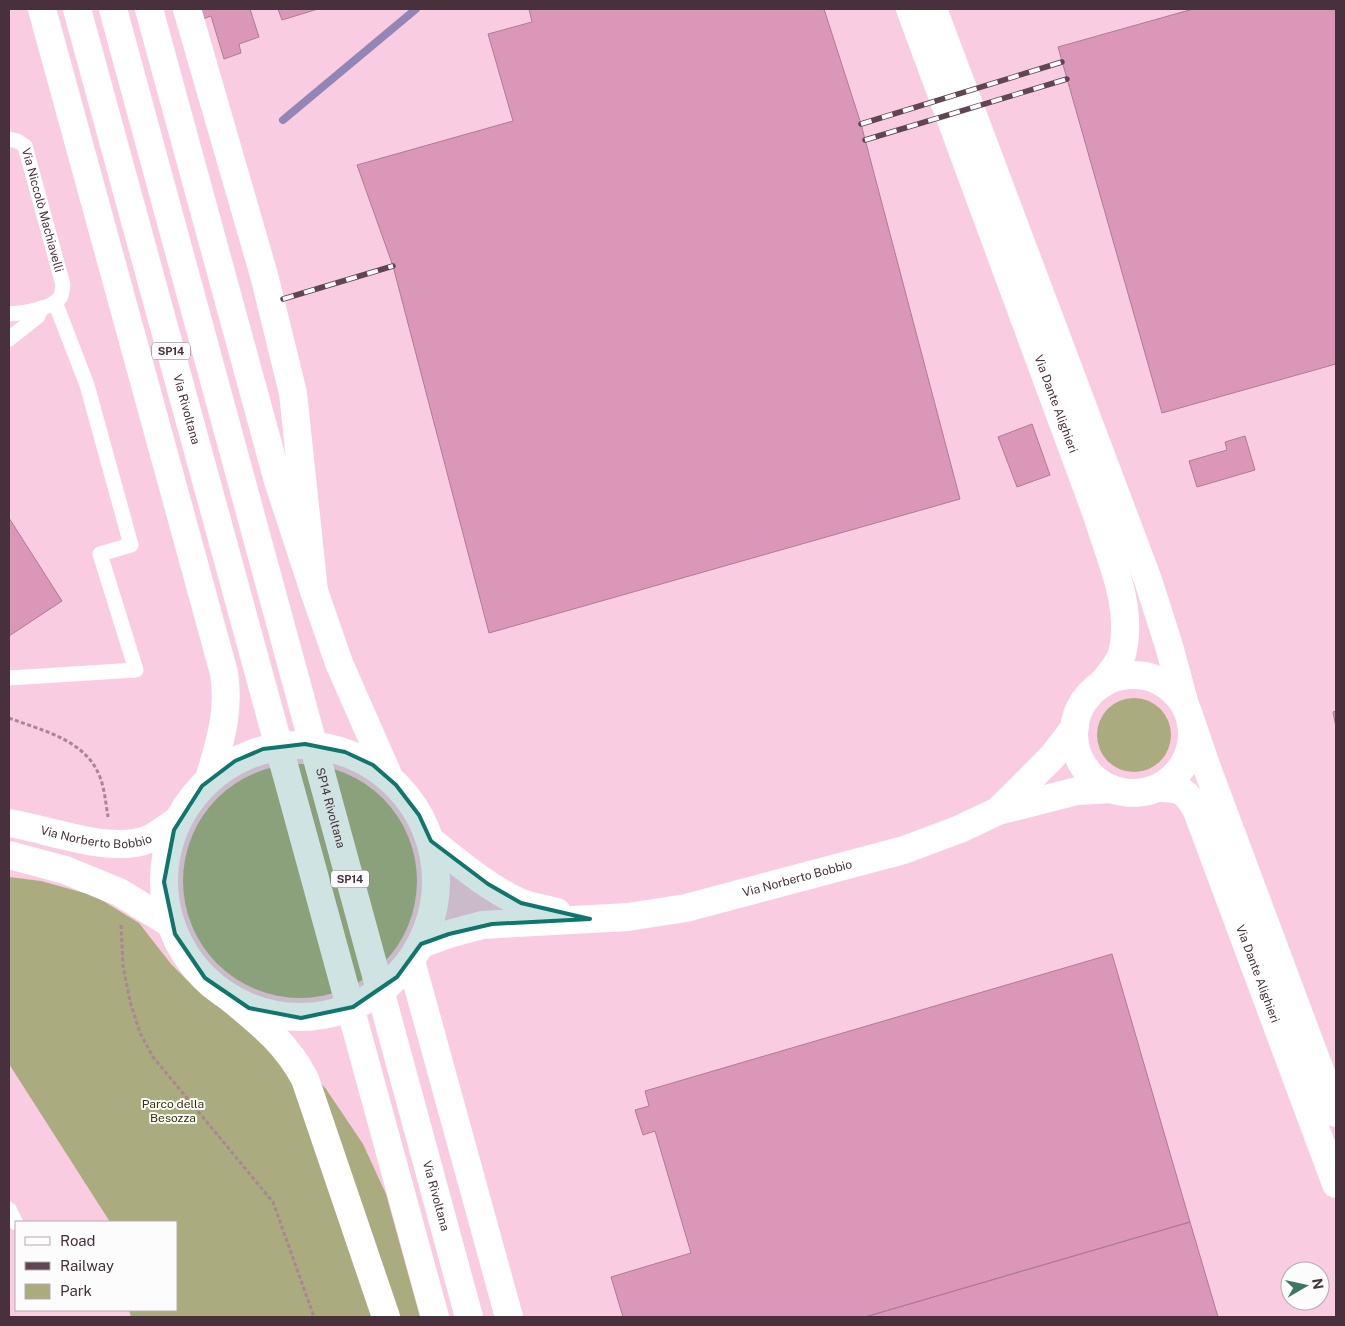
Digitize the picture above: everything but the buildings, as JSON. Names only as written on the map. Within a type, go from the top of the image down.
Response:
[{"type":"main road","name":"SP14","points":[[42,9],[224,673],[227,691],[225,718],[209,779]]},
{"type":"main road","name":"Via Rivoltana","points":[[77,9],[435,1317]]},
{"type":"main road","name":"SP14 Rivoltana","points":[[113,9],[298,684],[402,1074]]},
{"type":"main road","points":[[149,9],[278,481],[340,663],[389,778]]},
{"type":"main road","points":[[187,9],[264,275],[293,393],[314,591]]},
{"type":"main road","name":"Via Dante Alighieri","points":[[910,9],[948,79],[1108,510],[1148,580],[1188,713],[1207,768],[1336,1113]]},
{"type":"main road","name":"Via Dante Alighieri","points":[[933,9],[948,79]]},
{"type":"main road","name":"Via Dante Alighieri","points":[[1103,683],[1122,656],[1126,623],[1108,510]]},
{"type":"main road","points":[[1125,675],[1148,676],[1171,688],[1188,713],[1193,734],[1191,749],[1186,762],[1171,780],[1159,788],[1131,794],[1112,789],[1101,784],[1084,768],[1076,747],[1075,727],[1081,706],[1094,689],[1103,683],[1125,675]]},
{"type":"main road","name":"Via Norberto Bobbio","points":[[998,811],[1053,756],[1075,727]]},
{"type":"main road","name":"Via Norberto Bobbio","points":[[299,744],[325,746],[345,752],[373,766],[389,778],[414,807],[430,842],[436,870],[435,899],[428,927],[416,952],[389,984],[372,997],[348,1008],[322,1016],[301,1018],[280,1016],[249,1008],[213,986],[184,953],[171,924],[165,898],[164,872],[170,840],[178,820],[189,802],[209,779],[226,766],[244,756],[273,747],[299,744]]},
{"type":"main road","name":"Via Dante Alighieri","points":[[1159,788],[1175,788],[1183,792],[1191,800],[1197,811],[1336,1184]]},
{"type":"main road","name":"Via Norberto Bobbio","points":[[416,952],[450,934],[482,925],[590,919],[667,912],[726,899],[904,850],[960,829],[998,811],[1077,791],[1112,789]]},
{"type":"main road","name":"Via Norberto Bobbio","points":[[9,823],[26,825],[78,840],[127,843],[148,840],[178,820]]},
{"type":"main road","name":"Via Norberto Bobbio","points":[[430,842],[488,884],[521,903],[590,919]]},
{"type":"main road","points":[[9,855],[65,870],[119,892],[171,924]]},
{"type":"main road","points":[[416,952],[509,1317]]},
{"type":"main road","points":[[230,998],[282,1043],[295,1060],[305,1079],[386,1317]]},
{"type":"main road","name":"Via Rivoltana","points":[[402,1074],[469,1317]]},
{"type":"lane","name":"Via Niccolò Machiavelli","points":[[9,139],[25,146],[63,284],[61,296],[55,302]]},
{"type":"lane","points":[[9,314],[41,308],[55,302],[87,385],[131,545],[100,554],[136,670],[9,678]]},
{"type":"lane","points":[[9,339],[38,316],[41,308]]},
{"type":"lane","points":[[9,1209],[15,1221]]},
{"type":"path","points":[[9,718],[67,740],[87,754],[100,778],[110,823]]},
{"type":"path","points":[[121,921],[123,966],[140,1033],[153,1058],[273,1202],[314,1317]]},
{"type":"highlighted area","points":[[305,744],[345,752],[373,765],[396,785],[419,815],[431,841],[488,884],[521,903],[590,919],[492,924],[449,934],[421,944],[397,977],[353,1007],[301,1018],[249,1008],[205,978],[175,934],[164,882],[174,830],[202,786],[235,761],[263,749]]},
{"type":"green space","points":[[1134,698],[1155,704],[1165,714],[1171,735],[1165,756],[1155,766],[1134,772],[1113,766],[1103,756],[1097,735],[1103,714],[1113,704]]},
{"type":"green space","points":[[300,764],[323,766],[345,773],[365,784],[383,798],[397,816],[408,836],[415,858],[417,881],[415,904],[408,926],[397,946],[383,964],[365,978],[345,989],[323,996],[300,998],[277,996],[255,989],[235,978],[217,964],[203,946],[192,926],[185,904],[183,881],[185,858],[192,836],[203,816],[217,798],[235,784],[255,773],[277,766]]},
{"type":"green space","name":"Parco della Besozza","points":[[9,877],[41,881],[95,896],[139,923],[171,964],[202,995],[249,1029],[296,1057],[326,1089],[363,1144],[386,1194],[420,1317],[131,1317],[129,1311],[178,1311],[178,1221],[109,1221],[9,1064]]},
{"type":"waterway","points":[[283,120],[416,9]]},
{"type":"railway","points":[[861,124],[1062,62]]},
{"type":"railway","points":[[865,140],[1067,79]]},
{"type":"railway","points":[[283,299],[393,266]]}]
